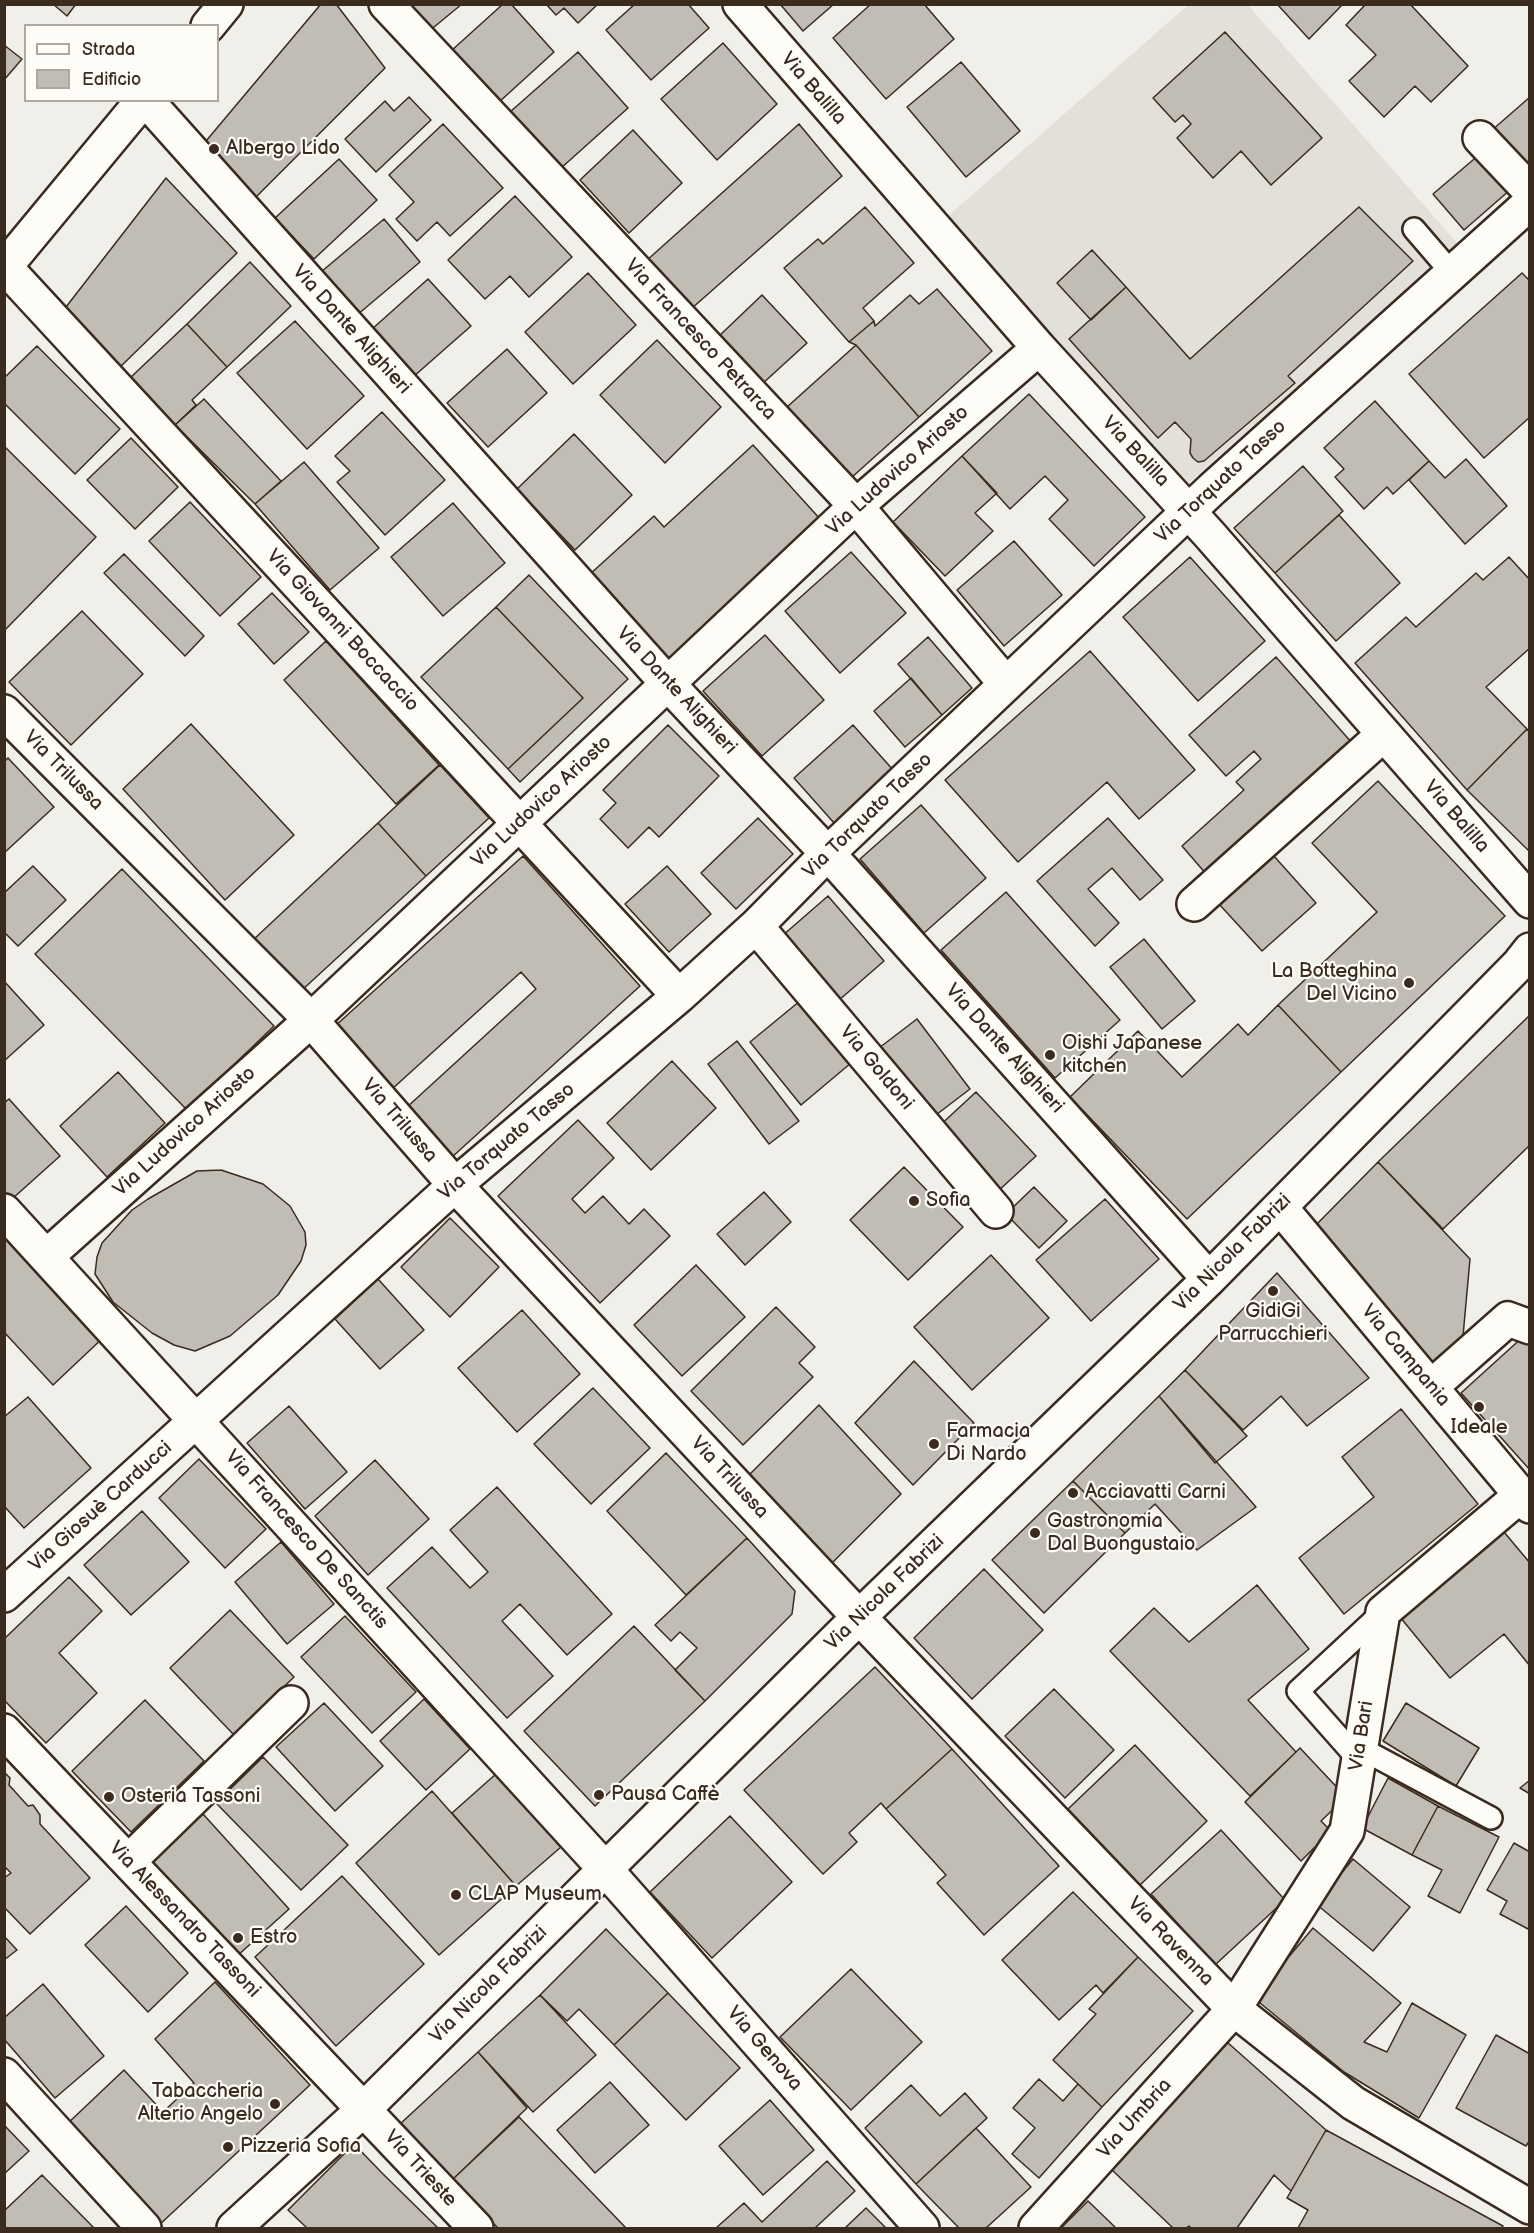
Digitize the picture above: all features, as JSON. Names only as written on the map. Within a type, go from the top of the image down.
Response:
[{"type":"street","points":[[210,24],[226,4]]},
{"type":"street","name":"Via Francesco Petrarca","points":[[386,4],[856,506],[1005,684]]},
{"type":"street","name":"Via Balilla","points":[[740,4],[1039,348],[1189,511],[1530,901]]},
{"type":"street","points":[[5,268],[142,102]]},
{"type":"street","name":"Via Dante Alighieri","points":[[146,102],[669,685],[828,853],[1209,1279]]},
{"type":"street","points":[[1480,138],[1530,191]]},
{"type":"street","name":"Via Torquato Tasso","points":[[197,1419],[455,1185],[679,996],[756,926],[828,853],[1189,511],[1530,203]]},
{"type":"street","name":"Via Giovanni Boccaccio","points":[[5,268],[679,996]]},
{"type":"street","name":"Via Ludovico Ariosto","points":[[46,1257],[310,1020],[519,822],[669,685],[856,506],[1039,348]]},
{"type":"street","name":"Via Trilussa","points":[[4,712],[310,1020],[455,1185],[859,1617]]},
{"type":"street","points":[[1194,904],[1384,734]]},
{"type":"street","name":"Via Goldoni","points":[[756,926],[996,1210]]},
{"type":"street","name":"Via Nicola Fabrizi","points":[[234,2229],[364,2109],[859,1617],[1209,1279],[1519,964],[1530,950]]},
{"type":"street","name":"Via Campania","points":[[1280,1207],[1525,1500]]},
{"type":"street","name":"Via Francesco De Sanctis","points":[[4,1211],[197,1419],[606,1870]]},
{"type":"street","points":[[1431,1387],[1508,1319],[1530,1327]]},
{"type":"street","name":"Via Giosuè Carducci","points":[[4,1595],[197,1419]]},
{"type":"street","points":[[1383,1612],[1525,1500]]},
{"type":"street","name":"Via Bari","points":[[1234,2009],[1347,1831],[1383,1612]]},
{"type":"street","name":"Via Ravenna","points":[[859,1617],[1234,2009],[1353,2103],[1530,2207]]},
{"type":"street","points":[[129,1862],[291,1703]]},
{"type":"street","name":"Via Alessandro Tassoni","points":[[4,1731],[364,2109]]},
{"type":"street","name":"Via Genova","points":[[606,1870],[921,2229]]},
{"type":"street","name":"Via Umbria","points":[[1036,2229],[1234,2009]]},
{"type":"street","points":[[4,2075],[144,2229]]},
{"type":"street","name":"Via Trieste","points":[[364,2109],[476,2229]]},
{"type":"lane","points":[[1414,229],[1451,272]]},
{"type":"lane","points":[[1383,1612],[1298,1690],[1360,1754],[1491,1818]]},
{"type":"shaded area","points":[[1188,5],[1248,5],[1458,244],[1185,486],[947,217]]},
{"type":"building","points":[[53,4],[76,4],[67,16]]},
{"type":"building","points":[[321,4],[336,4],[385,68],[250,203],[201,147]]},
{"type":"building","points":[[404,4],[462,4],[428,32]]},
{"type":"building","points":[[503,4],[511,4],[554,52],[498,103],[451,51]]},
{"type":"building","points":[[546,4],[598,4],[578,23],[564,8],[556,15]]},
{"type":"building","points":[[635,4],[688,4],[709,28],[651,80],[606,30]]},
{"type":"building","points":[[780,4],[834,4],[803,31]]},
{"type":"building","points":[[871,4],[924,4],[954,39],[886,99],[833,38]]},
{"type":"building","points":[[1277,4],[1343,4],[1309,39]]},
{"type":"building","points":[[1366,4],[1410,4],[1468,66],[1431,102],[1415,86],[1384,117],[1349,81],[1376,55],[1346,25]]},
{"type":"building","points":[[1225,32],[1322,138],[1271,185],[1241,151],[1213,178],[1177,138],[1191,124],[1183,115],[1175,122],[1153,98]]},
{"type":"building","points":[[723,43],[777,104],[717,160],[661,99]]},
{"type":"building","points":[[4,45],[22,59],[4,80]]},
{"type":"building","points":[[578,52],[628,108],[560,169],[510,112]]},
{"type":"building","points":[[961,62],[1020,131],[966,177],[907,107]]},
{"type":"building","points":[[409,97],[431,120],[376,172],[345,139],[385,101],[394,111]]},
{"type":"building","points":[[1530,97],[1530,175],[1491,131]]},
{"type":"building","points":[[443,124],[503,188],[450,236],[437,222],[417,241],[396,219],[414,202],[389,175]]},
{"type":"building","points":[[799,124],[842,176],[691,309],[646,261]]},
{"type":"building","points":[[633,130],[682,183],[629,233],[580,180]]},
{"type":"building","points":[[1480,154],[1510,190],[1464,230],[1433,194]]},
{"type":"building","points":[[339,159],[377,200],[314,259],[275,218]]},
{"type":"building","points":[[166,178],[237,253],[115,372],[59,316]]},
{"type":"building","points":[[515,196],[572,257],[529,297],[510,276],[485,299],[448,260]]},
{"type":"building","points":[[865,207],[914,263],[863,308],[874,321],[849,342],[784,268],[818,239],[823,244]]},
{"type":"building","points":[[1359,207],[1413,261],[1288,376],[1295,383],[1204,461],[1198,462],[1193,458],[1190,453],[1191,439],[1175,422],[1158,438],[1069,339],[1126,287],[1190,359]]},
{"type":"building","points":[[384,219],[420,262],[357,315],[321,272]]},
{"type":"building","points":[[1092,250],[1126,287],[1091,320],[1057,283]]},
{"type":"building","points":[[250,262],[291,306],[227,367],[187,324]]},
{"type":"building","points":[[588,273],[636,325],[573,384],[525,332]]},
{"type":"building","points":[[1522,273],[1530,281],[1530,417],[1484,458],[1409,374]]},
{"type":"building","points":[[428,279],[471,326],[413,377],[371,330]]},
{"type":"building","points":[[937,289],[992,351],[919,417],[856,345],[849,342],[874,321],[875,326],[910,295],[919,304]]},
{"type":"building","points":[[762,295],[807,343],[761,385],[717,338]]},
{"type":"building","points":[[295,321],[364,396],[307,449],[237,373]]},
{"type":"building","points":[[187,324],[227,367],[192,400],[196,405],[175,425],[130,378]]},
{"type":"building","points":[[657,340],[721,407],[665,463],[600,395]]},
{"type":"building","points":[[856,345],[919,417],[851,478],[787,407]]},
{"type":"building","points":[[37,346],[120,429],[75,474],[4,403],[4,378]]},
{"type":"building","points":[[507,349],[547,393],[488,447],[447,403]]},
{"type":"building","points":[[1029,394],[1145,517],[1094,566],[1049,519],[1068,500],[1045,476],[1010,509],[962,456]]},
{"type":"building","points":[[204,399],[281,481],[255,504],[175,425]]},
{"type":"building","points":[[1375,401],[1429,461],[1393,494],[1387,487],[1364,509],[1335,477],[1344,469],[1324,448]]},
{"type":"building","points":[[382,412],[445,480],[385,535],[337,482],[350,471],[335,456]]},
{"type":"building","points":[[574,434],[632,495],[575,550],[517,489]]},
{"type":"building","points":[[131,438],[178,487],[135,529],[87,480]]},
{"type":"building","points":[[753,445],[821,520],[666,661],[589,575],[654,516],[664,527]]},
{"type":"building","points":[[4,446],[96,537],[4,631]]},
{"type":"building","points":[[962,456],[997,493],[975,513],[993,531],[945,576],[893,522]]},
{"type":"building","points":[[1466,459],[1507,506],[1465,544],[1409,480],[1429,461],[1445,478]]},
{"type":"building","points":[[304,462],[379,548],[330,590],[255,504]]},
{"type":"building","points":[[1303,466],[1343,511],[1275,573],[1234,528]]},
{"type":"building","points":[[190,502],[261,577],[220,616],[149,541]]},
{"type":"building","points":[[453,503],[505,563],[443,616],[391,557]]},
{"type":"building","points":[[1339,515],[1400,583],[1336,641],[1275,573]]},
{"type":"building","points":[[1014,541],[1062,595],[1004,646],[957,590]]},
{"type":"building","points":[[851,552],[906,613],[840,673],[785,611]]},
{"type":"building","points":[[124,554],[204,636],[185,656],[104,573]]},
{"type":"building","points":[[1190,557],[1265,641],[1198,701],[1123,617]]},
{"type":"building","points":[[1509,557],[1530,580],[1530,648],[1486,687],[1527,729],[1467,790],[1355,663],[1406,617],[1416,627],[1476,573],[1483,580]]},
{"type":"building","points":[[529,575],[628,679],[520,782],[508,769],[583,698],[496,607]]},
{"type":"building","points":[[272,593],[309,632],[274,664],[238,624]]},
{"type":"building","points":[[496,607],[583,698],[508,769],[421,677]]},
{"type":"building","points":[[82,611],[143,674],[71,745],[9,682]]},
{"type":"building","points":[[765,635],[824,700],[762,756],[703,691]]},
{"type":"building","points":[[928,637],[972,688],[942,715],[898,664]]},
{"type":"building","points":[[326,641],[439,765],[396,804],[284,680]]},
{"type":"building","points":[[1090,651],[1195,770],[1139,819],[1107,782],[1018,862],[945,780]]},
{"type":"building","points":[[1276,657],[1353,744],[1207,875],[1182,846],[1244,790],[1236,782],[1261,759],[1254,751],[1226,776],[1189,735]]},
{"type":"building","points":[[911,678],[942,715],[905,747],[874,711]]},
{"type":"building","points":[[191,724],[294,835],[225,900],[123,789]]},
{"type":"building","points":[[668,725],[719,776],[659,837],[649,827],[628,848],[600,819],[616,803],[603,790]]},
{"type":"building","points":[[853,725],[894,771],[835,824],[794,778]]},
{"type":"building","points":[[1527,729],[1530,732],[1530,852],[1467,790]]},
{"type":"building","points":[[8,758],[54,807],[4,853],[4,762]]},
{"type":"building","points":[[440,765],[489,818],[426,876],[378,823]]},
{"type":"building","points":[[1378,781],[1505,916],[1341,1072],[1278,1005],[1377,912],[1312,843]]},
{"type":"building","points":[[921,805],[986,878],[924,933],[860,859]]},
{"type":"building","points":[[758,818],[793,854],[736,909],[701,873]]},
{"type":"building","points":[[1108,818],[1163,880],[1140,900],[1112,868],[1088,889],[1119,923],[1095,946],[1037,881]]},
{"type":"building","points":[[378,823],[426,876],[301,991],[253,940]]},
{"type":"building","points":[[1273,855],[1316,903],[1262,951],[1219,904]]},
{"type":"building","points":[[523,856],[640,986],[451,1158],[406,1108],[536,989],[521,972],[391,1090],[334,1027]]},
{"type":"building","points":[[33,866],[66,900],[18,946],[4,932],[4,893]]},
{"type":"building","points":[[667,866],[711,914],[669,952],[625,904]]},
{"type":"building","points":[[122,869],[274,1026],[187,1110],[35,954]]},
{"type":"building","points":[[1006,892],[1120,1020],[1055,1078],[941,950]]},
{"type":"building","points":[[828,896],[884,961],[838,1001],[782,936]]},
{"type":"building","points":[[1144,939],[1195,1001],[1162,1029],[1110,967]]},
{"type":"building","points":[[4,981],[44,1025],[4,1061]]},
{"type":"building","points":[[806,996],[857,1058],[801,1105],[750,1042]]},
{"type":"building","points":[[1278,1005],[1341,1072],[1187,1219],[1070,1097],[1138,1031],[1182,1077],[1238,1024],[1248,1035]]},
{"type":"building","points":[[1530,1015],[1530,1145],[1443,1229],[1378,1162]]},
{"type":"building","points":[[917,1019],[970,1089],[928,1121],[875,1051]]},
{"type":"building","points":[[737,1041],[799,1121],[769,1144],[708,1064]]},
{"type":"building","points":[[672,1061],[716,1108],[651,1170],[607,1123]]},
{"type":"building","points":[[118,1072],[165,1123],[107,1177],[60,1126]]},
{"type":"building","points":[[976,1092],[1036,1156],[996,1193],[936,1129]]},
{"type":"building","points":[[9,1099],[60,1156],[12,1199],[4,1191],[4,1103]]},
{"type":"building","points":[[578,1120],[614,1158],[572,1199],[585,1213],[603,1196],[629,1224],[644,1209],[670,1236],[600,1303],[498,1196]]},
{"type":"building","points":[[1378,1162],[1470,1259],[1462,1347],[1433,1369],[1315,1226]]},
{"type":"building","points":[[904,1167],[963,1227],[908,1280],[850,1220]]},
{"type":"building","points":[[221,1170],[263,1184],[290,1206],[305,1232],[306,1245],[301,1261],[278,1295],[230,1336],[195,1351],[174,1345],[152,1333],[113,1302],[95,1274],[97,1257],[102,1243],[132,1210],[197,1171]]},
{"type":"building","points":[[1034,1187],[1067,1221],[1039,1248],[1006,1214]]},
{"type":"building","points":[[764,1192],[791,1222],[745,1265],[717,1234]]},
{"type":"building","points":[[1105,1199],[1159,1259],[1091,1321],[1036,1260]]},
{"type":"building","points":[[450,1218],[499,1267],[450,1317],[401,1267]]},
{"type":"building","points":[[4,1225],[106,1335],[53,1385],[4,1332]]},
{"type":"building","points":[[991,1255],[1049,1318],[972,1390],[914,1327]]},
{"type":"building","points":[[696,1265],[745,1317],[682,1376],[634,1325]]},
{"type":"building","points":[[1277,1273],[1369,1378],[1307,1426],[1281,1396],[1243,1430],[1185,1370]]},
{"type":"building","points":[[378,1279],[424,1330],[380,1369],[335,1319]]},
{"type":"building","points":[[776,1307],[815,1347],[799,1363],[813,1377],[743,1445],[691,1391]]},
{"type":"building","points":[[522,1310],[580,1374],[517,1432],[458,1368]]},
{"type":"building","points":[[1525,1335],[1530,1340],[1530,1470],[1461,1393]]},
{"type":"building","points":[[914,1361],[974,1423],[913,1485],[855,1423]]},
{"type":"building","points":[[1185,1370],[1247,1436],[1215,1463],[1159,1396]]},
{"type":"building","points":[[593,1388],[650,1448],[591,1504],[534,1444]]},
{"type":"building","points":[[1159,1396],[1256,1507],[1197,1550],[1155,1504],[1125,1533],[1073,1481]]},
{"type":"building","points":[[28,1397],[91,1468],[24,1528],[4,1506],[4,1417]]},
{"type":"building","points":[[819,1405],[901,1494],[829,1566],[746,1478]]},
{"type":"building","points":[[289,1406],[347,1472],[305,1509],[247,1443]]},
{"type":"building","points":[[1401,1409],[1478,1504],[1344,1614],[1299,1558],[1374,1497],[1342,1457]]},
{"type":"building","points":[[666,1453],[747,1538],[686,1595],[607,1511]]},
{"type":"building","points":[[199,1459],[266,1529],[225,1568],[159,1498]]},
{"type":"building","points":[[375,1460],[429,1519],[368,1575],[315,1516]]},
{"type":"building","points":[[1073,1481],[1125,1533],[1044,1613],[992,1560]]},
{"type":"building","points":[[497,1487],[612,1614],[567,1655],[520,1604],[502,1621],[553,1676],[507,1718],[387,1588],[432,1547],[470,1588],[488,1572],[450,1530]]},
{"type":"building","points":[[142,1511],[189,1562],[131,1615],[84,1565]]},
{"type":"building","points":[[1504,1532],[1530,1563],[1530,1666],[1504,1634],[1450,1678],[1400,1617]]},
{"type":"building","points":[[747,1538],[795,1591],[792,1614],[705,1701],[675,1670],[697,1648],[680,1632],[671,1641],[655,1625]]},
{"type":"building","points":[[281,1542],[334,1604],[287,1644],[235,1582]]},
{"type":"building","points":[[984,1569],[1043,1630],[972,1699],[914,1638]]},
{"type":"building","points":[[69,1577],[102,1611],[59,1653],[97,1693],[46,1743],[4,1700],[4,1639]]},
{"type":"building","points":[[1257,1585],[1309,1649],[1248,1700],[1296,1752],[1250,1796],[1110,1651],[1154,1608],[1189,1642]]},
{"type":"building","points":[[230,1610],[294,1677],[234,1735],[170,1668]]},
{"type":"building","points":[[345,1616],[416,1692],[372,1733],[301,1657]]},
{"type":"building","points":[[634,1626],[705,1701],[595,1806],[524,1731]]},
{"type":"building","points":[[875,1667],[952,1749],[886,1809],[881,1803],[849,1833],[857,1842],[823,1874],[744,1790]]},
{"type":"building","points":[[1054,1689],[1114,1750],[1065,1798],[1005,1736]]},
{"type":"building","points":[[424,1699],[470,1749],[426,1790],[380,1741]]},
{"type":"building","points":[[145,1700],[204,1761],[131,1832],[72,1771]]},
{"type":"building","points":[[324,1703],[383,1766],[335,1811],[276,1747]]},
{"type":"building","points":[[1406,1703],[1479,1748],[1456,1786],[1383,1741]]},
{"type":"building","points":[[1135,1745],[1207,1821],[1140,1885],[1068,1809]]},
{"type":"building","points":[[1300,1748],[1346,1797],[1321,1821],[1331,1831],[1301,1861],[1245,1802]]},
{"type":"building","points":[[952,1749],[1059,1866],[984,1935],[937,1883],[946,1875],[886,1809]]},
{"type":"building","points":[[263,1757],[348,1845],[301,1890],[216,1803]]},
{"type":"building","points":[[4,1772],[10,1778],[9,1785],[28,1806],[33,1805],[40,1815],[40,1824],[90,1878],[30,1934],[4,1907],[4,1878],[11,1873],[4,1866]]},
{"type":"building","points":[[497,1773],[561,1847],[516,1886],[452,1813]]},
{"type":"building","points":[[1388,1778],[1438,1806],[1412,1855],[1362,1828]]},
{"type":"building","points":[[1530,1780],[1530,1794],[1520,1788]]},
{"type":"building","points":[[432,1791],[516,1886],[439,1955],[356,1863]]},
{"type":"building","points":[[1438,1806],[1499,1837],[1460,1913],[1428,1896],[1442,1870],[1412,1855]]},
{"type":"building","points":[[203,1814],[289,1909],[236,1957],[150,1862]]},
{"type":"building","points":[[730,1816],[792,1882],[712,1958],[650,1892]]},
{"type":"building","points":[[1221,1830],[1285,1900],[1215,1965],[1151,1894]]},
{"type":"building","points":[[1514,1843],[1530,1852],[1530,1930],[1500,1914],[1507,1901],[1487,1890]]},
{"type":"building","points":[[1353,1859],[1410,1907],[1373,1951],[1316,1904]]},
{"type":"building","points":[[342,1876],[424,1964],[336,2046],[255,1957]]},
{"type":"building","points":[[1073,1892],[1138,1957],[1103,1993],[1096,1985],[1059,2020],[1002,1960]]},
{"type":"building","points":[[126,1906],[188,1973],[148,2012],[85,1945]]},
{"type":"building","points":[[1313,1928],[1401,2003],[1364,2042],[1387,2052],[1412,2003],[1466,2035],[1419,2118],[1344,2072],[1254,1998]]},
{"type":"building","points":[[606,1929],[668,1993],[614,2045],[579,2009],[567,2021],[540,1995]]},
{"type":"building","points":[[4,1936],[17,1950],[4,1960]]},
{"type":"building","points":[[1138,1957],[1193,2011],[1102,2107],[1053,2060],[1096,2014],[1089,2009]]},
{"type":"building","points":[[851,1969],[922,2042],[851,2110],[780,2037]]},
{"type":"building","points":[[215,1982],[310,2085],[158,2226],[66,2125],[124,2070],[163,2112],[194,2083],[155,2039]]},
{"type":"building","points":[[43,1984],[104,2056],[55,2098],[4,2039],[4,2018]]},
{"type":"building","points":[[668,1993],[740,2068],[686,2120],[614,2045]]},
{"type":"building","points":[[540,1995],[596,2055],[533,2112],[478,2052]]},
{"type":"building","points":[[1496,2035],[1530,2054],[1530,2140],[1526,2146],[1456,2108]]},
{"type":"building","points":[[1227,2042],[1326,2130],[1291,2191],[1274,2175],[1237,2228],[1191,2228],[1189,2226],[1173,2228],[1112,2170]]},
{"type":"building","points":[[478,2052],[527,2108],[453,2179],[400,2124]]},
{"type":"building","points":[[1039,2079],[1063,2101],[1078,2084],[1102,2107],[1039,2178],[1012,2154],[1035,2128],[1013,2108]]},
{"type":"building","points":[[610,2082],[649,2125],[595,2173],[557,2130]]},
{"type":"building","points":[[911,2085],[940,2116],[965,2093],[987,2118],[916,2184],[865,2128]]},
{"type":"building","points":[[770,2100],[814,2150],[763,2195],[719,2146]]},
{"type":"building","points":[[519,2117],[626,2228],[498,2228],[482,2212],[453,2179]]},
{"type":"building","points":[[4,2125],[29,2151],[4,2174]]},
{"type":"building","points":[[976,2128],[1031,2187],[986,2228],[959,2228],[916,2184]]},
{"type":"building","points":[[1326,2130],[1503,2226],[1501,2228],[1298,2228],[1308,2210],[1287,2198]]},
{"type":"building","points":[[354,2144],[438,2228],[307,2228],[288,2210]]},
{"type":"building","points":[[827,2161],[855,2191],[815,2228],[716,2228],[744,2203],[762,2222]]},
{"type":"building","points":[[42,2175],[94,2228],[4,2228],[4,2211]]},
{"type":"building","points":[[1088,2201],[1116,2228],[1061,2228]]},
{"type":"building","points":[[866,2208],[886,2228],[845,2228]]},
{"type":"place","name":"Albergo Lido","points":[[214,149]]},
{"type":"place","name":"La Botteghina Del Vicino","points":[[1409,983]]},
{"type":"place","name":"Oishi Japanese kitchen","points":[[1050,1055]]},
{"type":"place","name":"Sofia","points":[[914,1201]]},
{"type":"place","name":"GidiGi Parrucchieri","points":[[1273,1291]]},
{"type":"place","name":"Ideale","points":[[1479,1407]]},
{"type":"place","name":"Farmacia Di Nardo","points":[[934,1444]]},
{"type":"place","name":"Acciavatti Carni","points":[[1073,1493]]},
{"type":"place","name":"Gastronomia Dal Buongustaio","points":[[1035,1533]]},
{"type":"place","name":"Pausa Caffè","points":[[599,1795]]},
{"type":"place","name":"Osteria Tassoni","points":[[109,1797]]},
{"type":"place","name":"CLAP Museum","points":[[456,1895]]},
{"type":"place","name":"Estro","points":[[238,1938]]},
{"type":"place","name":"Tabaccheria Alterio Angelo","points":[[275,2104]]},
{"type":"place","name":"Pizzeria Sofia","points":[[228,2147]]}]
